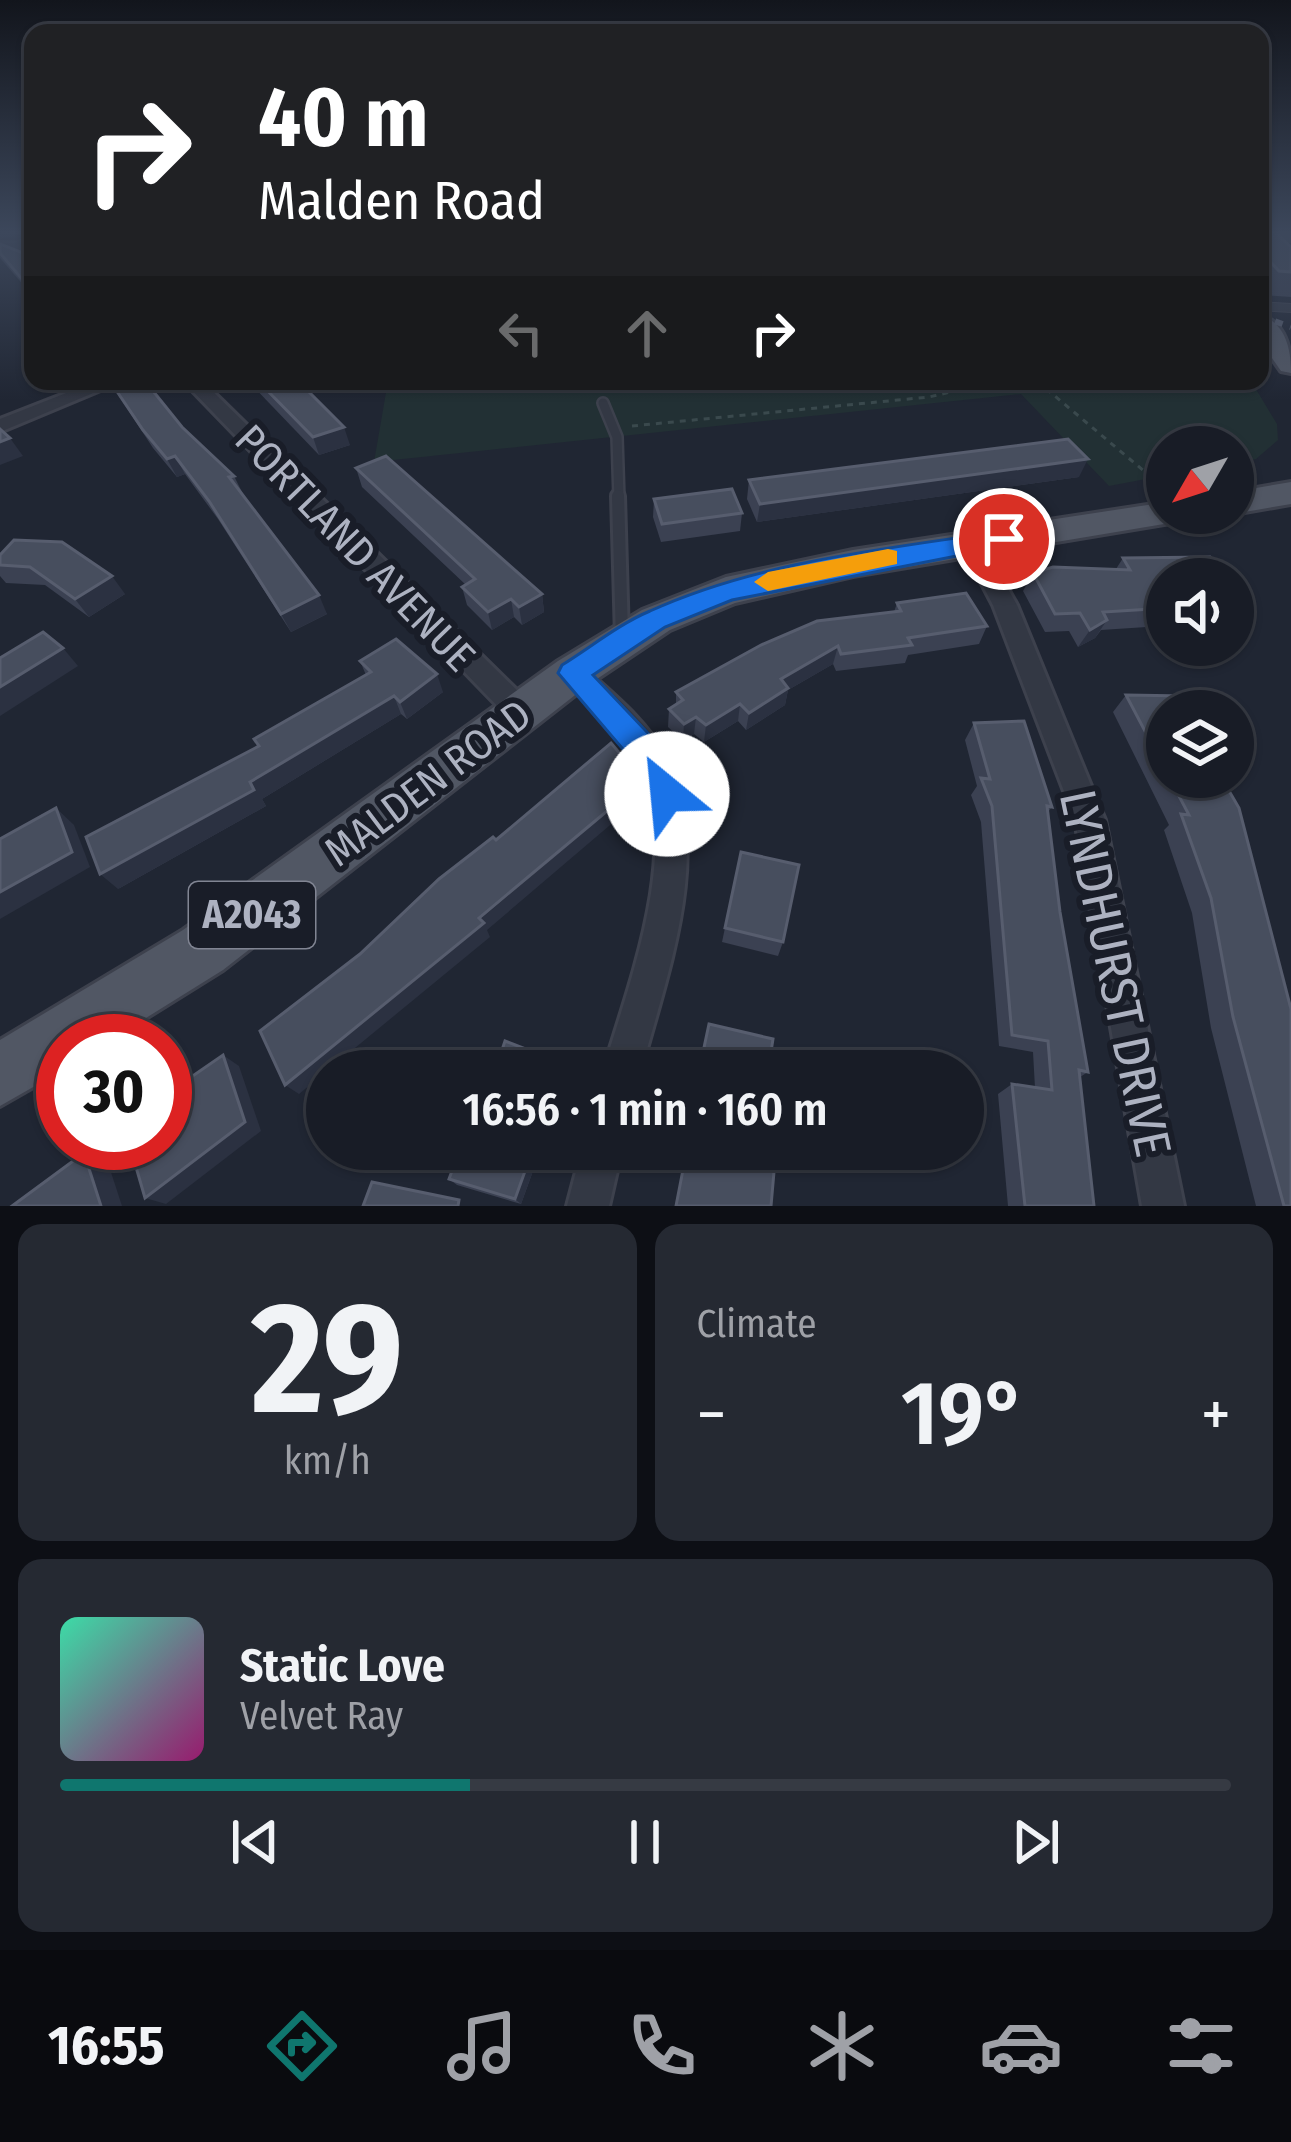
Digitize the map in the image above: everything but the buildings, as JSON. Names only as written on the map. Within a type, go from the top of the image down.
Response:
[{"type":"main road","points":[[1269,335],[1291,364]]},
{"type":"main road","points":[[1254,499],[1291,493]]},
{"type":"main road","name":"MALDEN ROAD","points":[[0,1075],[203,950],[622,638],[726,591],[1146,517]]},
{"type":"street","points":[[0,425],[90,390]]},
{"type":"street","name":"PORTLAND AVENUE","points":[[201,390],[521,712]]},
{"type":"street","name":"LYNDHURST DRIVE","points":[[972,544],[1004,605],[1090,820],[1163,1206]]},
{"type":"street","points":[[573,673],[652,760],[667,794],[672,828],[669,866],[627,1050]]},
{"type":"street","points":[[588,1206],[597,1170]]},
{"type":"lane","points":[[603,403],[614,427],[622,638]]},
{"type":"path","points":[[614,427],[929,398],[961,390]]},
{"type":"path","points":[[1048,390],[1146,473]]},
{"type":"shaded area","points":[[386,390],[1256,390],[1277,424],[1278,440],[1254,459],[1254,426],[1146,426],[1146,479],[1109,486],[1021,394],[374,462]]},
{"type":"railway","points":[[1269,319],[1291,327]]},
{"type":"slow traffic","points":[[768,582],[888,558]]},
{"type":"route","points":[[667,794],[652,760],[631,732],[573,673],[622,638],[726,591],[853,563],[1004,539]]}]
